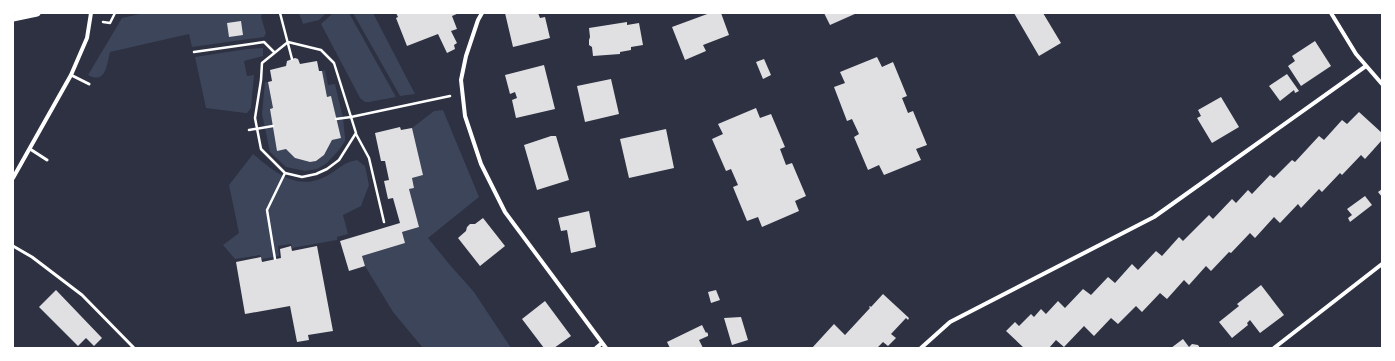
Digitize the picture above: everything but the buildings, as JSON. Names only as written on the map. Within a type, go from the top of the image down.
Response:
[{"type":"street","points":[[13,18],[37,13]]},
{"type":"street","points":[[13,178],[71,75],[87,38],[91,13]]},
{"type":"street","points":[[482,13],[478,20],[466,56],[460,80],[465,116],[481,164],[505,212],[606,348]]},
{"type":"street","points":[[1331,13],[1356,54],[1382,84]]},
{"type":"street","points":[[921,348],[950,322],[1154,217],[1366,66]]},
{"type":"street","points":[[1274,348],[1382,264]]},
{"type":"street","points":[[596,348],[602,343]]},
{"type":"lane","points":[[71,75],[89,84]]},
{"type":"lane","points":[[30,149],[47,160]]},
{"type":"lane","points":[[13,246],[32,257],[82,295],[134,348]]},
{"type":"path","points":[[110,23],[115,13]]},
{"type":"path","points":[[280,13],[292,59]]},
{"type":"path","points":[[194,52],[264,42],[274,52]]},
{"type":"path","points":[[356,133],[339,160],[327,169],[316,174],[302,177],[285,173],[261,149],[255,118],[262,63],[288,42],[321,50],[334,63],[356,133],[369,158],[384,222]]},
{"type":"path","points":[[336,119],[462,93]]},
{"type":"path","points":[[249,130],[273,126]]},
{"type":"path","points":[[275,259],[267,210],[285,173]]},
{"type":"shaded area","points":[[144,13],[262,13],[261,17],[266,33],[264,37],[192,47],[189,34],[110,52],[105,72],[99,77],[88,75],[122,18]]},
{"type":"shaded area","points":[[299,13],[326,13],[319,20],[303,24]]},
{"type":"shaded area","points":[[333,13],[349,13],[396,97],[369,102],[365,102],[360,98],[321,24]]},
{"type":"shaded area","points":[[353,13],[373,13],[415,94],[400,96]]},
{"type":"shaded area","points":[[263,48],[263,56],[244,61],[247,76],[254,75],[251,108],[247,113],[206,108],[195,57]]},
{"type":"shaded area","points":[[325,70],[328,85],[335,84],[343,118],[345,141],[327,163],[317,169],[305,171],[286,167],[270,152],[262,114],[265,82],[268,82],[273,108],[270,109],[275,135],[295,158],[310,162],[316,161],[324,155],[332,140],[341,138],[331,97],[327,97],[322,71]]},
{"type":"shaded area","points":[[443,110],[479,197],[428,238],[474,292],[511,348],[423,348],[393,312],[365,266],[362,256],[405,243],[402,232],[419,227],[409,189],[414,188],[412,178],[423,175],[412,128],[434,111]]},
{"type":"shaded area","points":[[253,154],[280,174],[289,179],[298,181],[308,182],[319,179],[345,164],[357,160],[365,166],[369,185],[361,206],[343,215],[348,234],[337,237],[337,240],[292,248],[291,244],[278,246],[279,256],[262,259],[260,255],[235,259],[223,245],[239,233],[229,185]]}]
